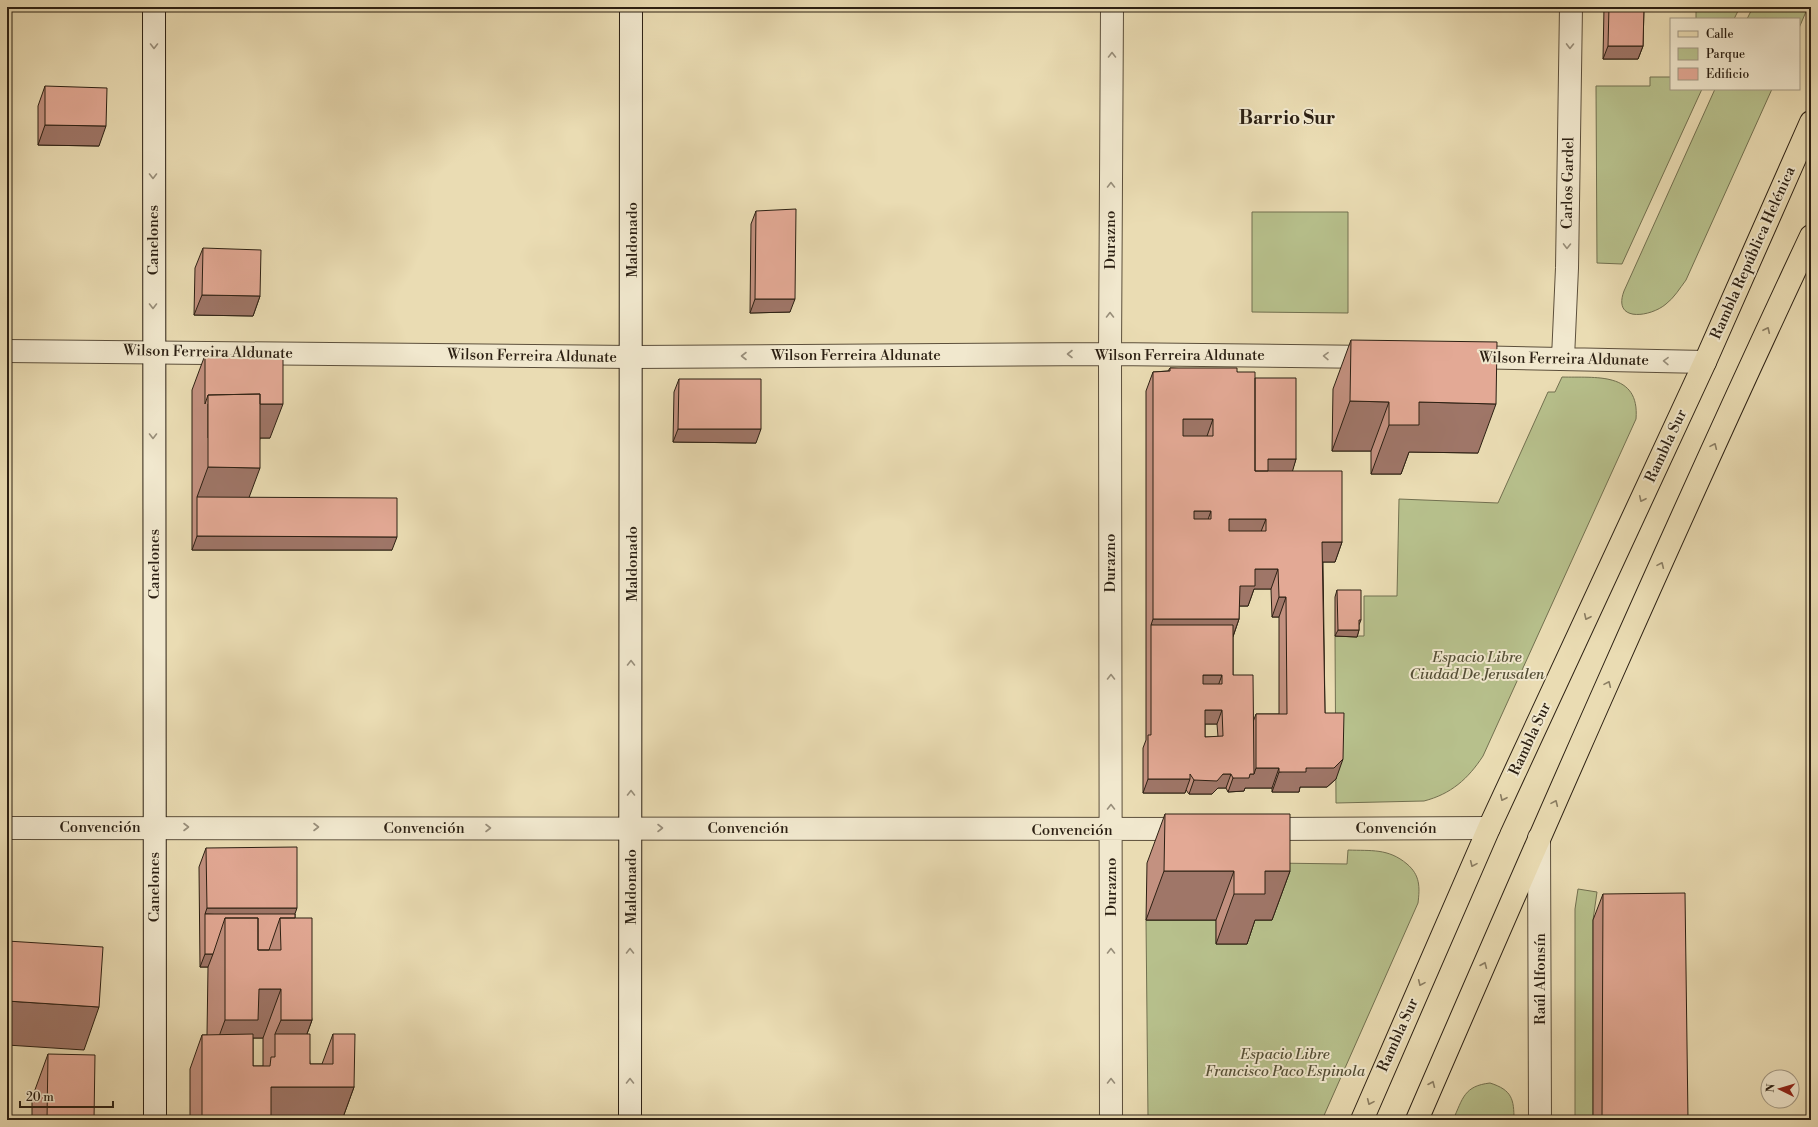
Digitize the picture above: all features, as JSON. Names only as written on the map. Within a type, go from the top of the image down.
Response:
[{"type":"main road","name":"Rambla República Helénica","points":[[1705,362],[1811,122]]},
{"type":"main road","points":[[1417,1120],[1539,838],[1750,365],[1811,236]]},
{"type":"main road","name":"Rambla Sur","points":[[1362,1120],[1489,828],[1705,362]]},
{"type":"street","name":"Canelones","points":[[154,7],[153,352],[155,1120]]},
{"type":"street","name":"Maldonado","points":[[630,1120],[632,356],[631,7]]},
{"type":"street","name":"Durazno","points":[[1112,7],[1110,354],[1112,1120]]},
{"type":"street","name":"Carlos Gardel","points":[[1563,358],[1567,268],[1571,7]]},
{"type":"street","name":"Wilson Ferreira Aldunate","points":[[7,351],[632,356],[1110,354],[1396,357]]},
{"type":"street","name":"Wilson Ferreira Aldunate","points":[[1444,357],[1563,358],[1705,362]]},
{"type":"street","name":"Convención","points":[[7,828],[1211,829]]},
{"type":"street","name":"Convención","points":[[1242,829],[1489,828]]},
{"type":"street","name":"Raúl Alfonsín","points":[[1539,838],[1540,1120]]},
{"type":"green space","points":[[1696,7],[1740,7],[1734,18],[1696,18]]},
{"type":"green space","points":[[1753,7],[1808,7],[1800,26],[1800,18],[1748,18]]},
{"type":"green space","points":[[1650,77],[1670,77],[1670,90],[1702,90],[1622,264],[1597,263],[1596,86],[1650,86]]},
{"type":"green space","points":[[1715,90],[1772,90],[1686,280],[1677,293],[1666,304],[1651,312],[1635,314],[1628,313],[1623,308],[1622,301],[1624,291]]},
{"type":"green space","points":[[1252,212],[1348,212],[1348,313],[1252,312]]},
{"type":"green space","name":"Espacio Libre Ciudad De Jerusalen","points":[[1562,377],[1601,378],[1613,380],[1623,385],[1631,392],[1635,403],[1636,419],[1483,756],[1471,772],[1451,790],[1434,798],[1424,801],[1336,803],[1335,636],[1364,636],[1364,596],[1397,596],[1399,499],[1498,503],[1548,392],[1555,392]]},
{"type":"green space","name":"Espacio Libre Francisco Paco Espinola","points":[[1348,850],[1379,851],[1393,855],[1400,859],[1411,868],[1417,877],[1419,897],[1418,903],[1322,1120],[1145,1120],[1148,1117],[1146,920],[1216,920],[1216,943],[1247,920],[1272,920],[1272,863],[1347,864]]},
{"type":"green space","points":[[1578,889],[1597,892],[1593,920],[1593,1120],[1575,1120],[1575,909]]},
{"type":"green space","points":[[1490,1083],[1503,1089],[1510,1096],[1513,1106],[1514,1120],[1453,1120],[1462,1099],[1470,1090]]},
{"type":"building","points":[[1609,7],[1644,7],[1643,46],[1608,46]]},
{"type":"building","points":[[45,86],[107,88],[106,126],[45,125]]},
{"type":"building","points":[[796,209],[795,299],[755,299],[756,211]]},
{"type":"building","points":[[203,248],[261,250],[260,296],[202,295]]},
{"type":"building","points":[[1351,340],[1497,342],[1496,404],[1419,402],[1419,425],[1389,425],[1389,402],[1350,401]]},
{"type":"building","points":[[205,355],[283,356],[283,404],[260,404],[260,394],[208,395],[205,404]]},
{"type":"building","points":[[1170,368],[1237,368],[1237,372],[1255,372],[1255,471],[1342,471],[1342,542],[1322,542],[1325,713],[1344,713],[1343,759],[1334,768],[1306,768],[1306,772],[1279,772],[1279,768],[1256,768],[1256,714],[1287,714],[1286,597],[1279,597],[1278,569],[1255,569],[1255,586],[1240,586],[1239,619],[1153,619],[1153,372],[1170,371]],"holes":[[[1183,419],[1213,419],[1213,436],[1183,436]],[[1194,511],[1211,511],[1211,519],[1194,519]],[[1229,519],[1266,519],[1266,531],[1229,531]]]},
{"type":"building","points":[[1255,378],[1296,378],[1296,459],[1268,459],[1268,471],[1255,471]]},
{"type":"building","points":[[679,379],[761,379],[761,429],[678,429]]},
{"type":"building","points":[[260,394],[260,468],[208,467],[208,395]]},
{"type":"building","points":[[197,497],[397,498],[397,537],[197,536]]},
{"type":"building","points":[[1337,590],[1361,590],[1361,620],[1359,620],[1359,630],[1338,630]]},
{"type":"building","points":[[1151,625],[1233,625],[1233,675],[1253,675],[1254,774],[1250,774],[1249,778],[1233,778],[1231,774],[1223,774],[1217,781],[1194,780],[1190,774],[1190,779],[1148,779],[1148,735],[1151,735]],"holes":[[[1203,675],[1222,675],[1222,684],[1203,684]],[[1205,710],[1222,710],[1223,736],[1205,737]]]},
{"type":"building","points":[[1165,814],[1290,814],[1290,871],[1265,871],[1265,894],[1234,894],[1234,871],[1164,871]]},
{"type":"building","points":[[297,847],[297,908],[207,908],[206,848]]},
{"type":"building","points":[[1685,893],[1688,1120],[1602,1120],[1603,894]]},
{"type":"building","points":[[205,914],[295,914],[295,918],[280,918],[269,950],[258,950],[258,918],[225,918],[213,954],[205,954]]},
{"type":"building","points":[[225,918],[258,918],[258,950],[281,950],[280,918],[312,918],[312,1020],[281,1020],[281,989],[259,989],[258,1020],[225,1020]]},
{"type":"building","points":[[7,941],[103,947],[99,1007],[7,1001]]},
{"type":"building","points":[[253,1034],[253,1066],[270,1066],[271,1057],[275,1057],[275,1034],[310,1034],[310,1064],[333,1064],[333,1034],[355,1034],[354,1087],[271,1087],[271,1120],[202,1120],[202,1035]]},
{"type":"building","points":[[48,1054],[95,1055],[94,1120],[47,1120]]},
{"type":"district","name":"Barrio Sur","points":[[1287,118]]}]
